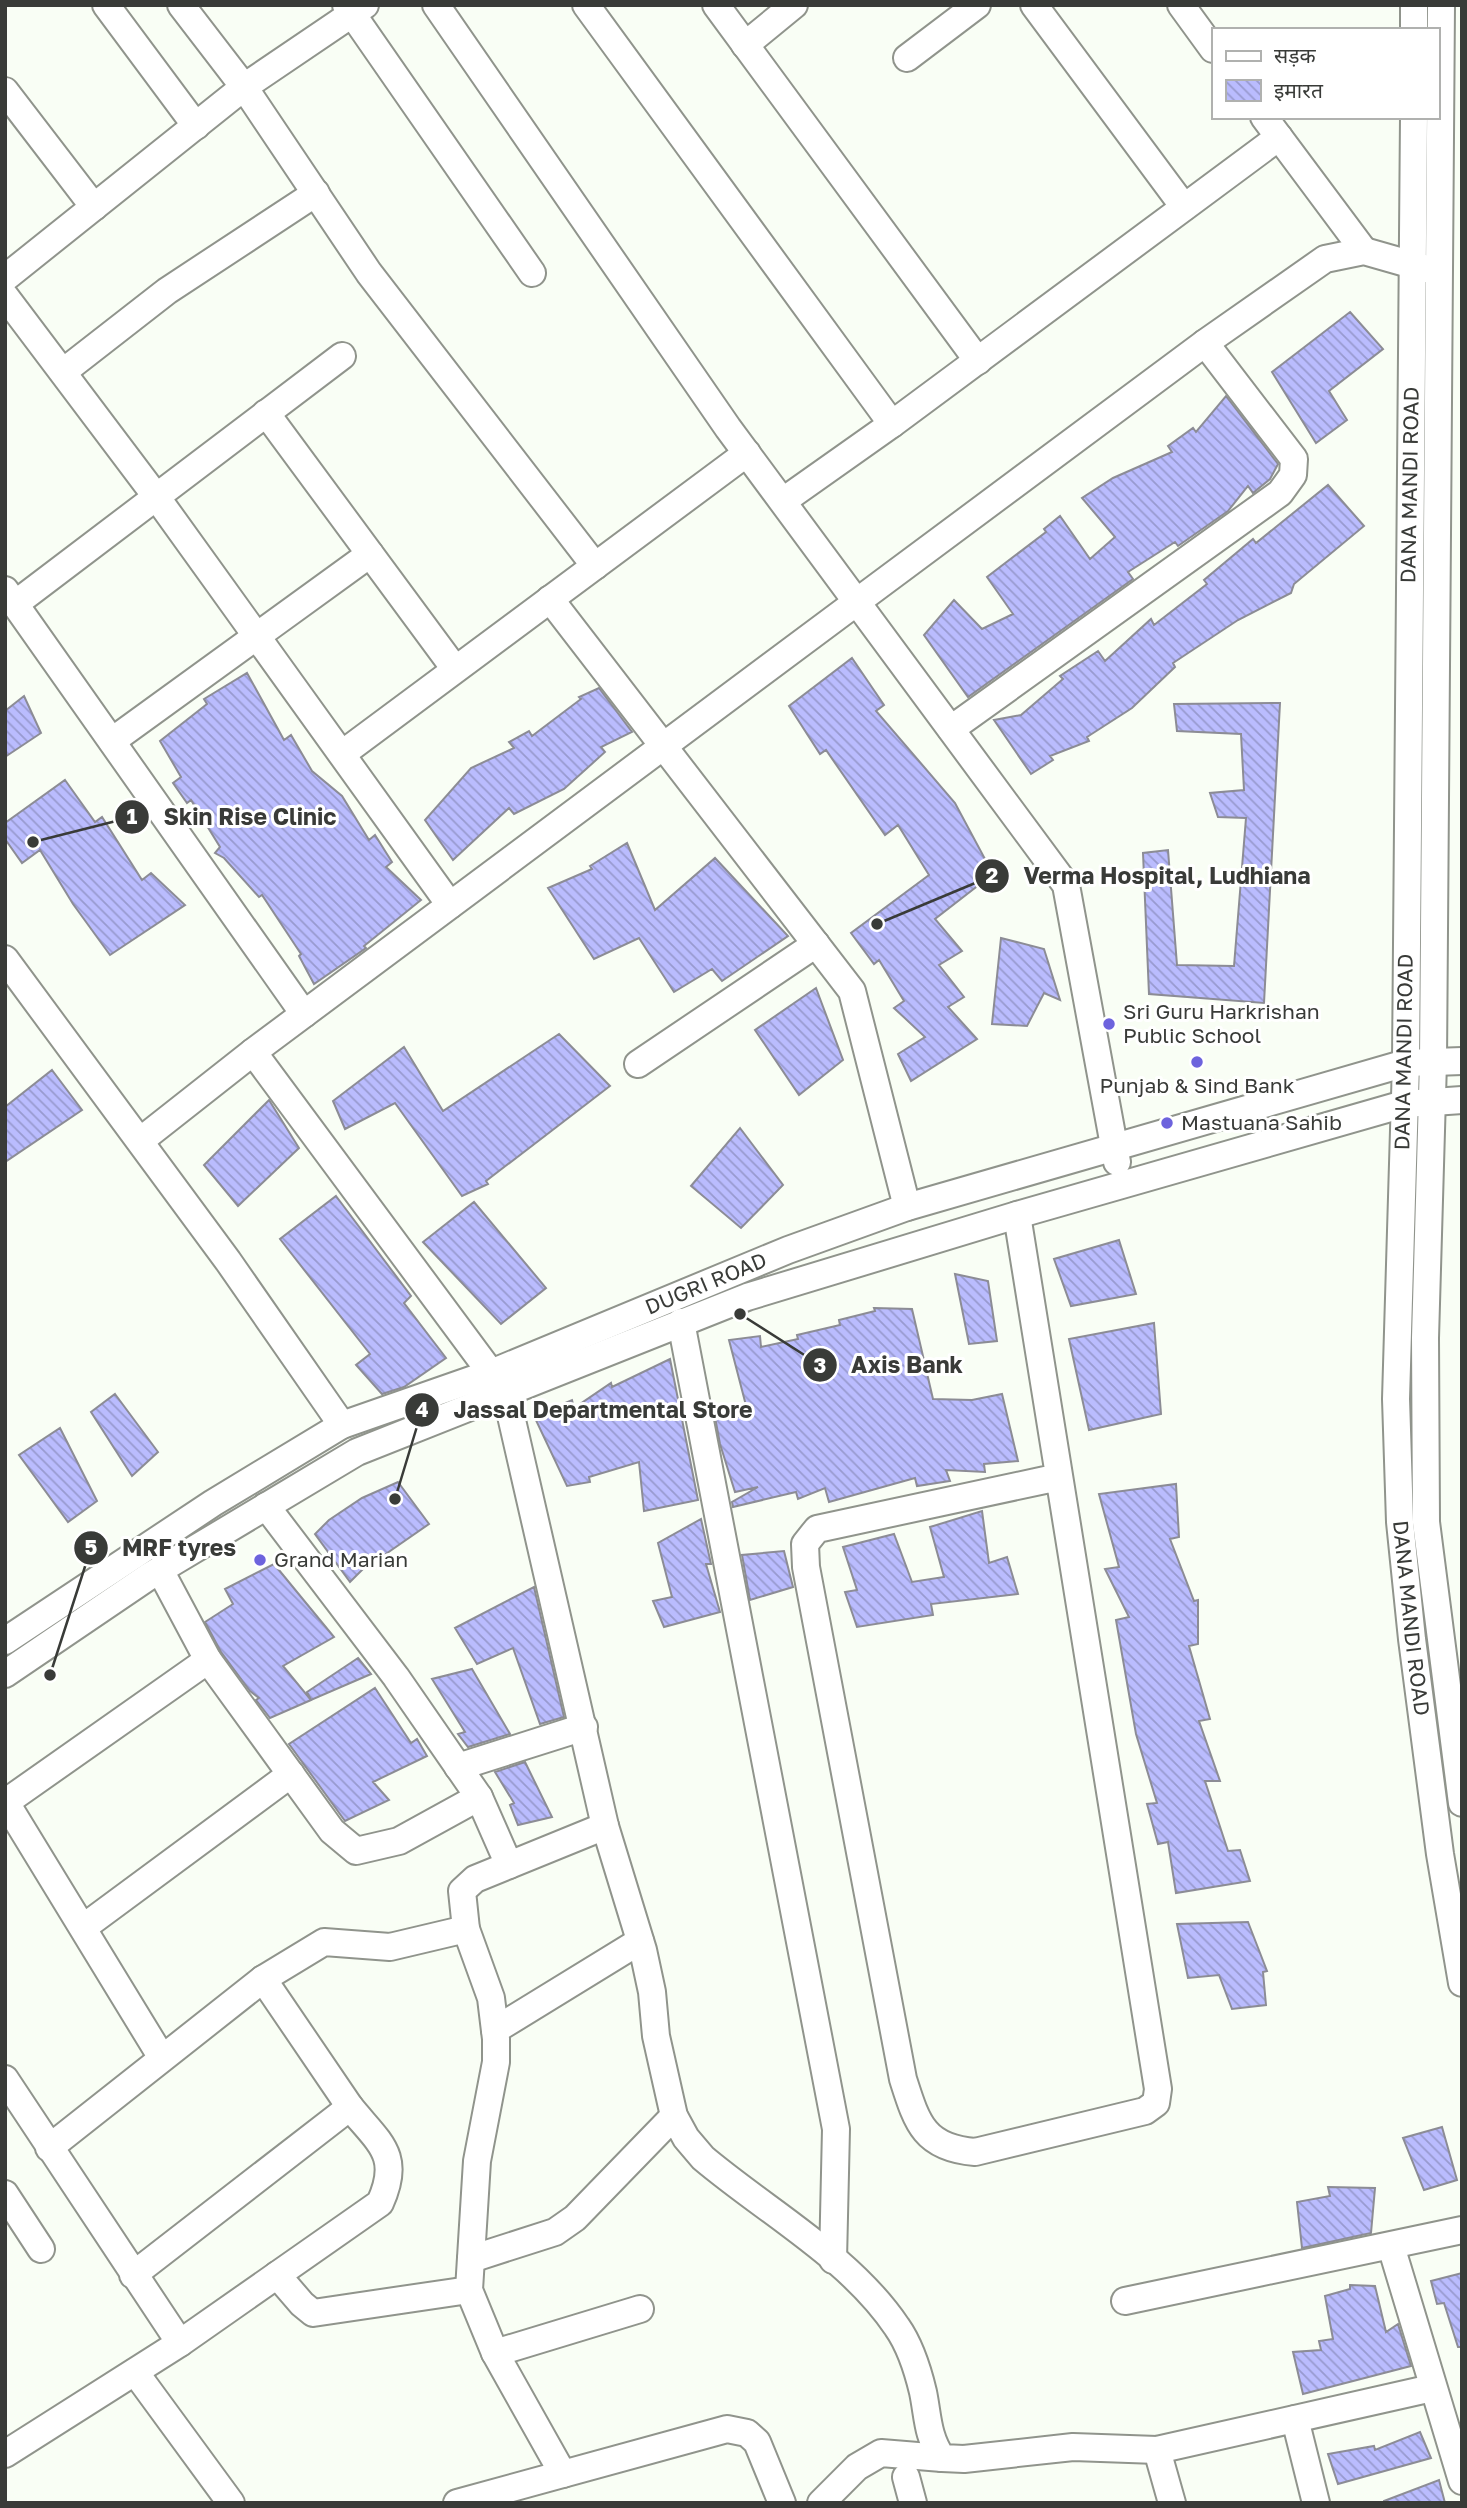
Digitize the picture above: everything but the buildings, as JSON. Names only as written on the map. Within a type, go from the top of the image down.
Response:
[{"type":"street","points":[[106,5],[196,126]]},
{"type":"street","points":[[181,5],[244,87],[369,274],[595,566]]},
{"type":"street","points":[[436,5],[747,453],[1066,886],[1122,1185]]},
{"type":"street","points":[[586,5],[892,424]]},
{"type":"street","points":[[716,5],[978,362]]},
{"type":"street","points":[[745,45],[794,5]]},
{"type":"street","points":[[906,58],[977,5]]},
{"type":"street","points":[[1034,5],[1184,207]]},
{"type":"street","points":[[1181,5],[1212,48]]},
{"type":"street","points":[[1414,5],[1414,28]]},
{"type":"street","points":[[1441,5],[1433,1062],[1425,1338],[1426,1522],[1462,1803]]},
{"type":"street","points":[[5,278],[244,87],[355,9],[532,273]]},
{"type":"street","points":[[5,91],[94,207]]},
{"type":"street","name":"DANA MANDI ROAD","points":[[1414,119],[1406,1063],[1396,1399],[1400,1522],[1440,1854],[1462,1983]]},
{"type":"street","points":[[783,502],[978,362],[1184,207],[1271,127],[1363,251]]},
{"type":"street","points":[[62,372],[167,291],[316,193]]},
{"type":"street","points":[[140,1141],[253,1052],[665,748],[1205,343],[1325,260],[1363,251],[1439,271]]},
{"type":"street","points":[[5,296],[155,495],[450,905]]},
{"type":"street","points":[[951,729],[1280,493],[1293,475],[1294,458],[1205,343]]},
{"type":"street","points":[[304,1014],[10,597],[155,495],[342,356]]},
{"type":"street","points":[[266,413],[455,670]]},
{"type":"street","points":[[342,754],[747,453]]},
{"type":"street","points":[[112,741],[370,554]]},
{"type":"street","points":[[550,599],[852,991],[907,1207]]},
{"type":"street","points":[[638,1064],[816,944]]},
{"type":"street","points":[[5,958],[140,1141],[342,1425]]},
{"type":"street","points":[[253,1052],[498,1383],[584,1727],[605,1826],[640,1941],[674,2116],[703,2158],[752,2199],[803,2233],[855,2277],[898,2328],[922,2391],[924,2416],[933,2445],[942,2458]]},
{"type":"street","name":"DUGRI ROAD","points":[[5,1674],[160,1570],[357,1452],[498,1383],[788,1250],[907,1207],[1114,1145],[1406,1063],[1462,1061]]},
{"type":"street","name":"DUGRI ROAD","points":[[5,1641],[213,1503],[342,1425],[498,1383],[747,1297],[1017,1215],[1404,1104],[1462,1100]]},
{"type":"street","points":[[1017,1215],[1158,2089],[1156,2103],[1145,2111],[975,2152],[950,2150],[934,2141],[916,2119],[904,2078],[806,1567],[805,1544],[817,1529],[1059,1477]]},
{"type":"street","points":[[681,1322],[836,2129],[833,2260]]},
{"type":"street","points":[[266,1506],[396,1677],[479,1797],[509,1865]]},
{"type":"street","points":[[160,1570],[208,1660],[332,1830],[356,1850],[399,1841],[479,1797]]},
{"type":"street","points":[[162,2058],[6,1802],[208,1660]]},
{"type":"street","points":[[458,1766],[584,1727]]},
{"type":"street","points":[[84,1927],[292,1774]]},
{"type":"street","points":[[563,2474],[495,2353],[469,2290],[477,2161],[496,2062],[491,1998],[466,1929],[462,1891],[475,1879],[605,1826]]},
{"type":"street","points":[[49,2148],[262,1979],[324,1942],[390,1947],[466,1929]]},
{"type":"street","points":[[495,2030],[640,1941]]},
{"type":"street","points":[[5,2454],[180,2343],[380,2203],[391,2179],[388,2154],[350,2107],[262,1979]]},
{"type":"street","points":[[5,2079],[180,2343]]},
{"type":"street","points":[[133,2275],[350,2107]]},
{"type":"street","points":[[471,2259],[555,2232],[575,2218],[674,2116]]},
{"type":"street","points":[[5,2194],[41,2249]]},
{"type":"street","points":[[1125,2301],[1462,2230]]},
{"type":"street","points":[[1391,2246],[1462,2482]]},
{"type":"street","points":[[277,2275],[313,2313],[469,2290]]},
{"type":"street","points":[[495,2353],[639,2309]]},
{"type":"street","points":[[135,2372],[231,2503]]},
{"type":"street","points":[[821,2503],[857,2467],[881,2453],[964,2459],[1073,2447],[1157,2450],[1432,2388]]},
{"type":"street","points":[[1295,2419],[1316,2503]]},
{"type":"street","points":[[457,2503],[727,2429],[747,2433],[757,2442],[782,2503]]},
{"type":"street","points":[[1157,2450],[1172,2503]]},
{"type":"street","points":[[906,2477],[914,2503]]},
{"type":"place","name":"Skin Rise Clinic","points":[[33,842]]},
{"type":"place","name":"Verma Hospital, Ludhiana","points":[[877,924]]},
{"type":"place","name":"Sri Guru Harkrishan Public School","points":[[1109,1024]]},
{"type":"place","name":"Punjab & Sind Bank","points":[[1197,1062]]},
{"type":"place","name":"Mastuana Sahib","points":[[1167,1123]]},
{"type":"place","name":"Axis Bank","points":[[740,1314]]},
{"type":"place","name":"Jassal Departmental Store","points":[[395,1499]]},
{"type":"place","name":"Grand Marian","points":[[260,1560]]},
{"type":"place","name":"MRF tyres","points":[[50,1675]]}]
